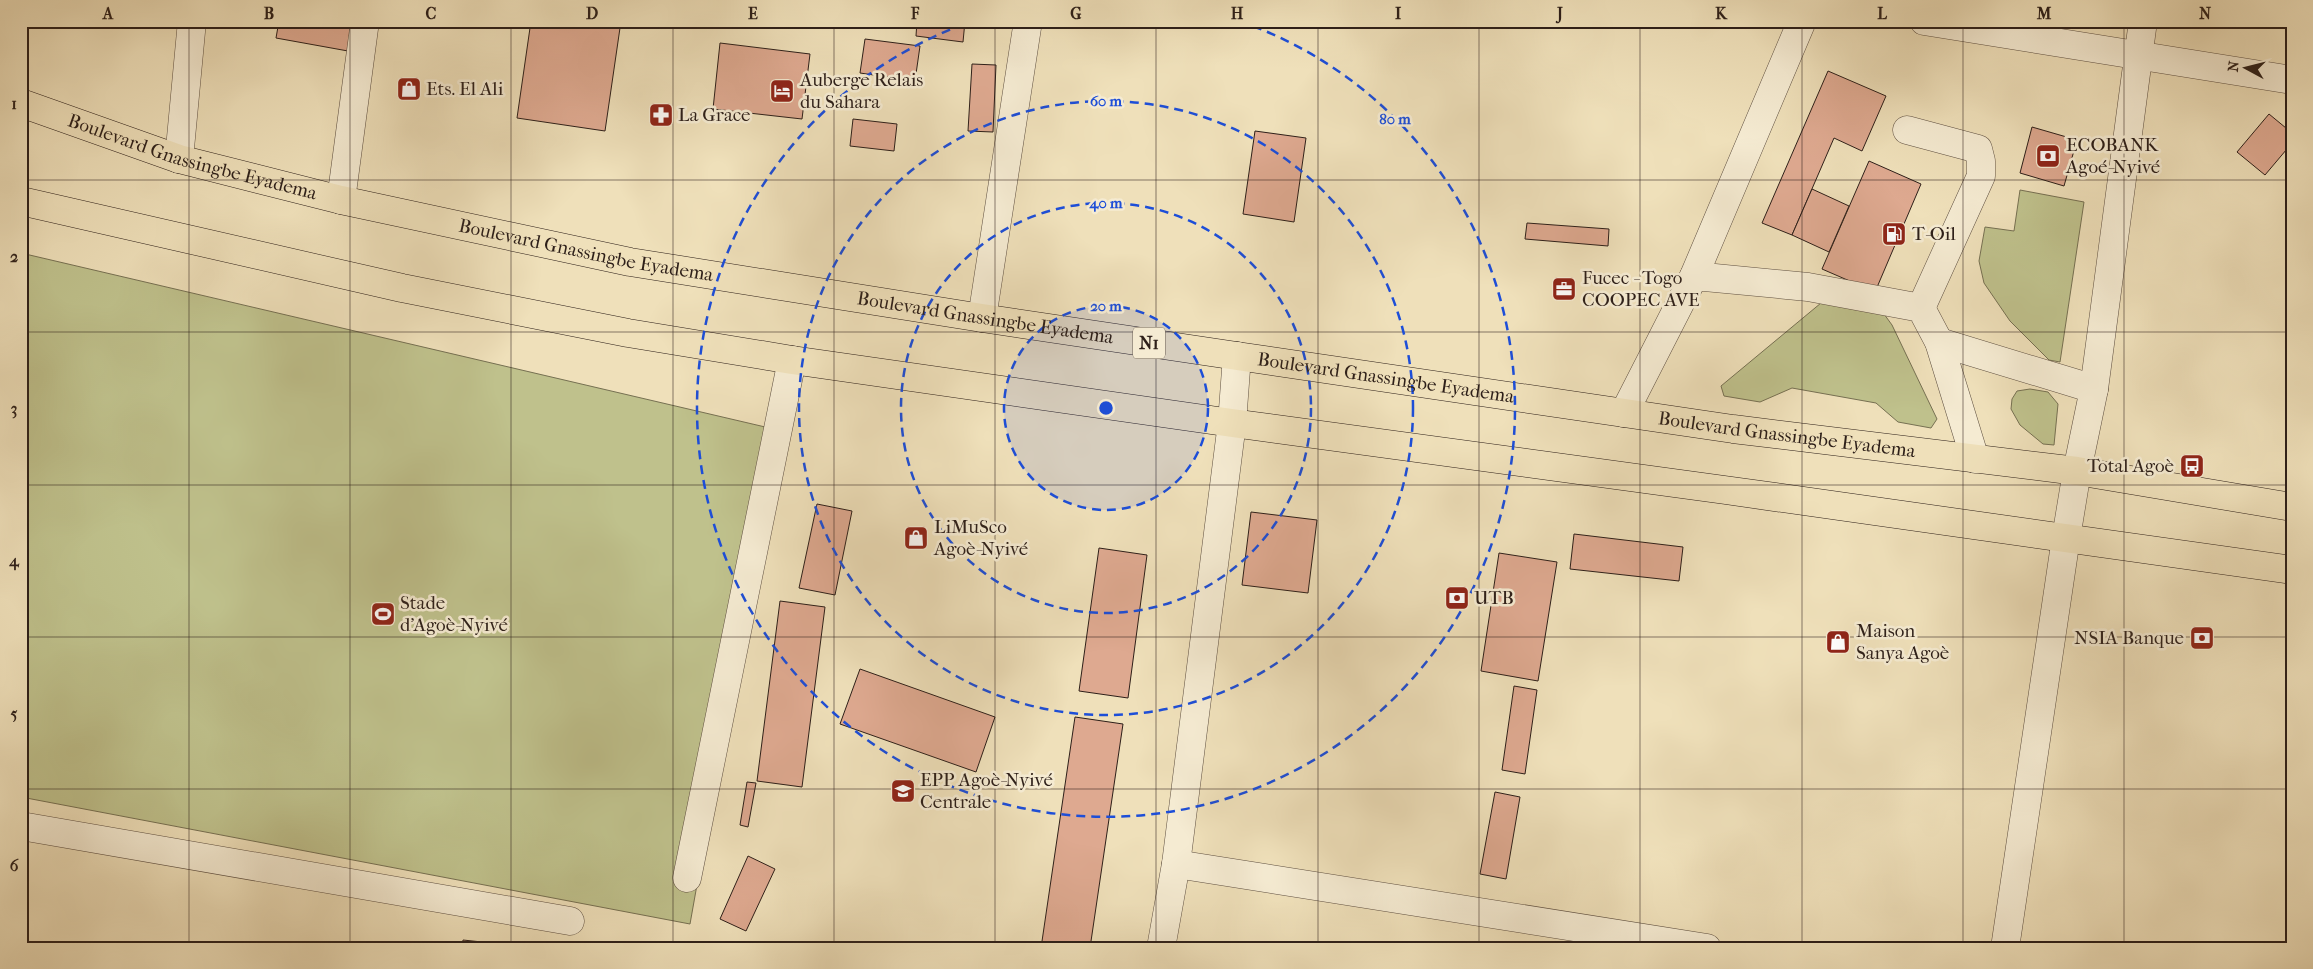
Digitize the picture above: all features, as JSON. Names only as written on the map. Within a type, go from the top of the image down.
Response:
[{"type":"highway","name":"Boulevard Gnassingbe Eyadema","points":[[21,104],[179,159],[341,200],[630,262],[982,318],[1624,413],[1733,429],[2077,471],[2292,506]]},
{"type":"highway","points":[[21,201],[402,288],[628,333],[792,360],[2292,570]]},
{"type":"street","points":[[179,159],[192,21]]},
{"type":"street","points":[[341,200],[365,21]]},
{"type":"street","points":[[982,318],[1028,21]]},
{"type":"street","points":[[1624,413],[1694,276],[1802,21]]},
{"type":"street","points":[[1924,21],[2292,80]]},
{"type":"street","points":[[2005,948],[2066,538],[2077,471],[2094,389],[2140,57],[2143,21]]},
{"type":"street","points":[[1907,130],[1978,149],[1981,161],[1981,176],[1921,308]]},
{"type":"street","points":[[1694,276],[1808,288],[1921,308]]},
{"type":"street","points":[[1921,308],[1939,342],[1975,459]]},
{"type":"street","points":[[1939,342],[2094,389]]},
{"type":"street","points":[[1161,948],[1176,864],[1232,423],[1237,356]]},
{"type":"street","points":[[687,878],[792,360]]},
{"type":"street","points":[[21,826],[570,921]]},
{"type":"street","points":[[1176,864],[1707,948]]},
{"type":"green space","points":[[2020,190],[2084,202],[2060,362],[2049,360],[2010,321],[1984,283],[1979,261],[1985,227],[2014,231]]},
{"type":"green space","name":"Stade d'Agoè-Nyivé","points":[[21,253],[778,430],[690,924],[21,797]]},
{"type":"green space","points":[[1821,303],[1884,314],[1892,325],[1937,419],[1931,428],[1898,422],[1876,403],[1792,388],[1760,402],[1724,396],[1721,386]]},
{"type":"green space","points":[[2030,389],[2048,392],[2058,404],[2054,445],[2043,444],[2020,425],[2011,409],[2012,399],[2017,391]]},
{"type":"building","points":[[279,21],[353,21],[348,51],[276,38]]},
{"type":"building","points":[[531,21],[621,21],[605,131],[517,118]]},
{"type":"building","points":[[917,21],[965,21],[963,42],[916,36]]},
{"type":"building","points":[[865,39],[920,46],[915,81],[860,73]]},
{"type":"building","points":[[720,43],[810,54],[802,119],[713,109]]},
{"type":"building","points":[[972,64],[996,65],[993,132],[968,131]]},
{"type":"building","points":[[1828,71],[1886,96],[1862,151],[1834,138],[1792,235],[1762,223]]},
{"type":"building","points":[[2269,114],[2292,133],[2292,143],[2265,175],[2237,152]]},
{"type":"building","points":[[853,119],[897,124],[894,151],[850,146]]},
{"type":"building","name":"ECOBANK Agoé-Nyivé","points":[[2032,127],[2077,140],[2064,186],[2020,173]]},
{"type":"building","points":[[1255,131],[1306,138],[1294,222],[1243,214]]},
{"type":"building","points":[[1869,161],[1921,184],[1875,292],[1822,269]]},
{"type":"building","points":[[1812,189],[1849,206],[1829,252],[1792,235]]},
{"type":"building","points":[[1527,223],[1609,229],[1608,246],[1525,239]]},
{"type":"building","points":[[817,504],[852,511],[835,595],[799,588]]},
{"type":"building","points":[[1251,512],[1317,520],[1308,593],[1242,585]]},
{"type":"building","points":[[1574,534],[1683,547],[1679,581],[1570,569]]},
{"type":"building","points":[[1099,548],[1147,555],[1128,698],[1079,691]]},
{"type":"building","points":[[1499,553],[1557,562],[1538,681],[1481,671]]},
{"type":"building","points":[[780,601],[825,607],[802,787],[757,781]]},
{"type":"building","points":[[860,669],[995,717],[976,772],[840,724]]},
{"type":"building","points":[[1514,686],[1537,690],[1525,774],[1502,770]]},
{"type":"building","points":[[1075,717],[1123,724],[1090,948],[1041,948]]},
{"type":"building","points":[[747,782],[756,783],[748,827],[740,825]]},
{"type":"building","points":[[1495,792],[1520,797],[1506,879],[1480,874]]},
{"type":"building","points":[[748,856],[775,869],[746,931],[720,919]]},
{"type":"building","points":[[463,940],[482,942],[481,948],[462,948]]},
{"type":"place","name":"Ets. El Ali","points":[[409,89]]},
{"type":"place","name":"Auberge Relais du Sahara","points":[[782,91]]},
{"type":"place","name":"La Grace","points":[[661,115]]},
{"type":"place","name":"ECOBANK Agoé-Nyivé","points":[[2048,156]]},
{"type":"place","name":"T-Oil","points":[[1894,234]]},
{"type":"place","name":"Fucec - Togo COOPEC AVE","points":[[1564,289]]},
{"type":"place","name":"Total Agoè","points":[[2192,466]]},
{"type":"place","name":"LiMuSco Agoè-Nyivé","points":[[916,538]]},
{"type":"place","name":"UTB","points":[[1457,598]]},
{"type":"place","name":"Stade d'Agoè-Nyivé","points":[[383,614]]},
{"type":"place","name":"NSIA Banque","points":[[2202,638]]},
{"type":"place","name":"Maison Sanya Agoè","points":[[1838,642]]},
{"type":"place","name":"EPP Agoè-Nyivé Centrale","points":[[903,791]]}]
